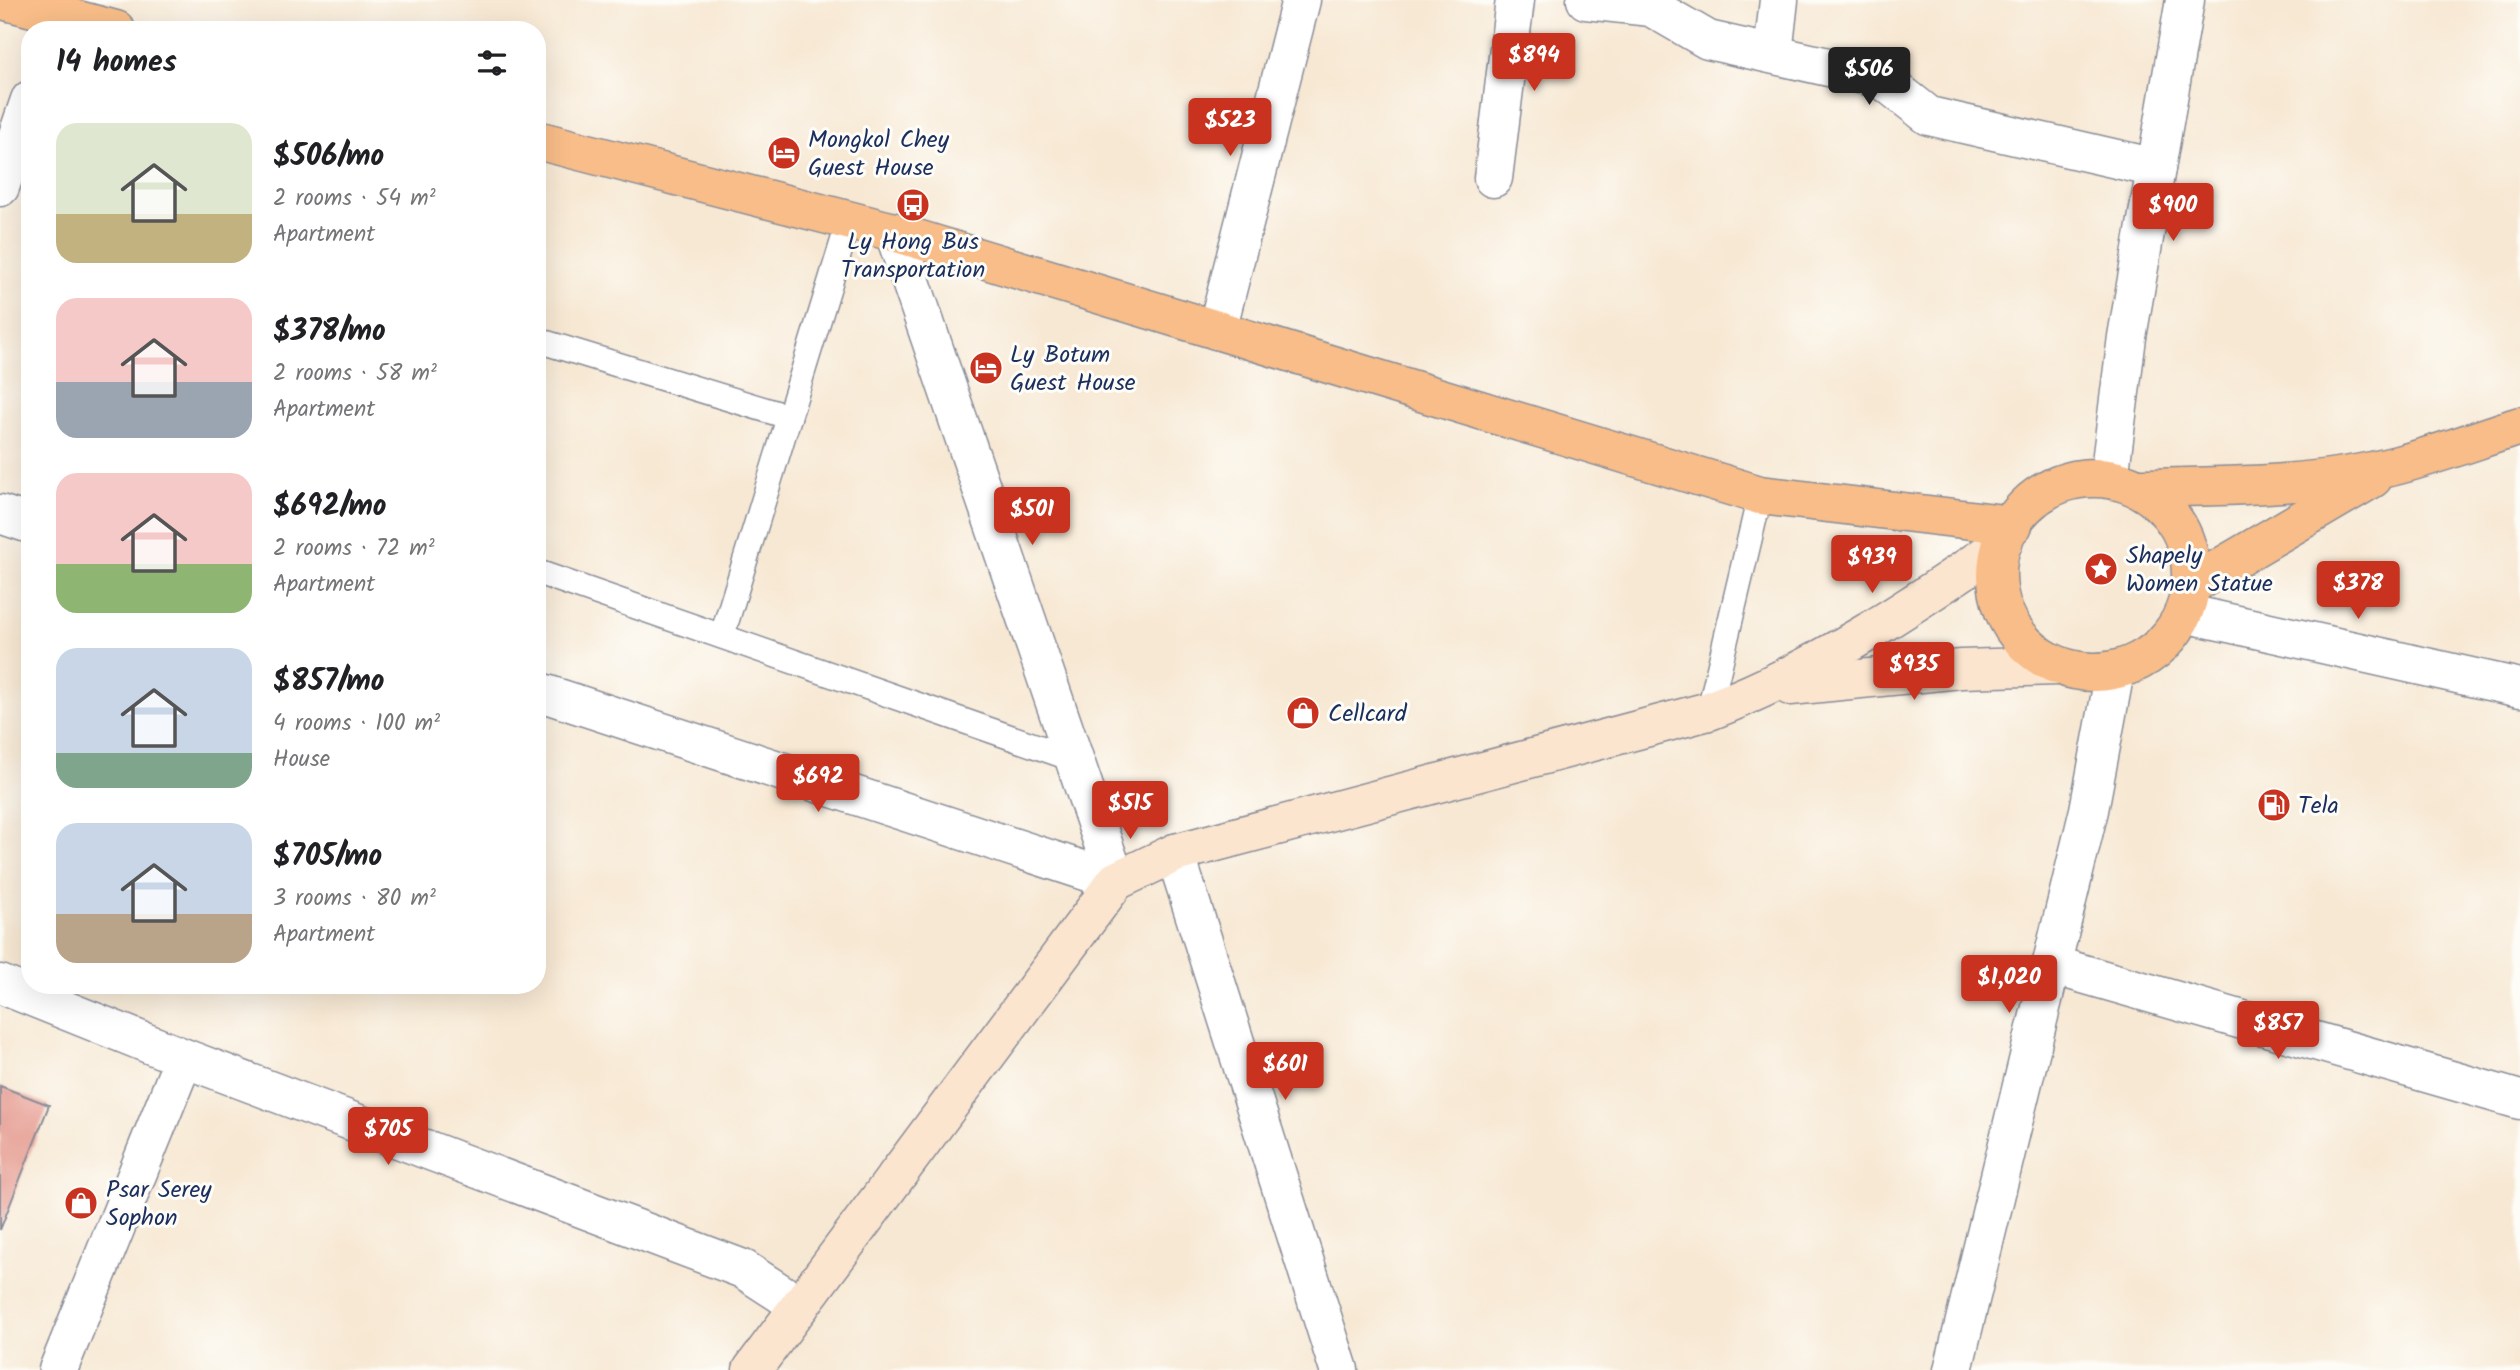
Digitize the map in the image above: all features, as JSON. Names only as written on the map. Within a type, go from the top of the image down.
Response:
[{"type":"main road","points":[[2,0],[81,21]]},
{"type":"main road","points":[[546,141],[894,232],[1760,495],[2008,534]]},
{"type":"main road","points":[[752,1370],[1116,881],[1175,853],[1709,711],[1768,689],[1905,609],[2008,534],[2033,499],[2057,485],[2082,478],[2124,483],[2274,482],[2396,465],[2520,426]]},
{"type":"main road","points":[[2188,599],[2396,465]]},
{"type":"main road","points":[[2008,534],[1997,572],[2004,611],[2013,629],[2032,651],[2057,666],[2086,674],[2115,671],[2144,660],[2168,640],[2188,599],[2190,556],[2180,528],[2162,504],[2124,483]]},
{"type":"main road","points":[[1768,689],[1864,676],[2057,666]]},
{"type":"street","points":[[1217,330],[1301,0]]},
{"type":"street","points":[[1493,178],[1515,0]]},
{"type":"street","points":[[1586,0],[1651,7],[1708,40],[1882,79],[1929,116],[2156,168]]},
{"type":"street","points":[[1773,54],[1779,0]]},
{"type":"street","points":[[2124,483],[2127,337],[2185,0]]},
{"type":"street","points":[[0,187],[21,126]]},
{"type":"street","points":[[894,232],[1116,881]]},
{"type":"street","points":[[0,514],[21,521]]},
{"type":"street","points":[[2188,599],[2520,688]]},
{"type":"street","points":[[1953,1370],[2089,810],[2115,671]]},
{"type":"street","points":[[546,694],[1116,881]]},
{"type":"street","points":[[1175,853],[1339,1370]]},
{"type":"street","points":[[2052,965],[2520,1100]]},
{"type":"street","points":[[0,984],[21,992]]},
{"type":"street","points":[[25,994],[184,1058],[743,1269],[800,1306]]},
{"type":"street","points":[[58,1370],[184,1058]]},
{"type":"lane","points":[[722,636],[849,221]]},
{"type":"lane","points":[[546,343],[789,418]]},
{"type":"lane","points":[[1709,711],[1760,495]]},
{"type":"lane","points":[[546,575],[1073,759]]},
{"type":"building","points":[[0,1086],[49,1105],[0,1230]]},
{"type":"place","name":"Mongkol Chey Guest House","points":[[784,153]]},
{"type":"place","name":"Ly Hong Bus Transportation","points":[[913,205]]},
{"type":"place","name":"Ly Botum Guest House","points":[[986,368]]},
{"type":"place","name":"Shapely Women Statue","points":[[2101,569]]},
{"type":"place","name":"Cellcard","points":[[1303,713]]},
{"type":"place","name":"Tela","points":[[2274,805]]},
{"type":"place","name":"Psar Serey Sophon","points":[[81,1203]]}]
